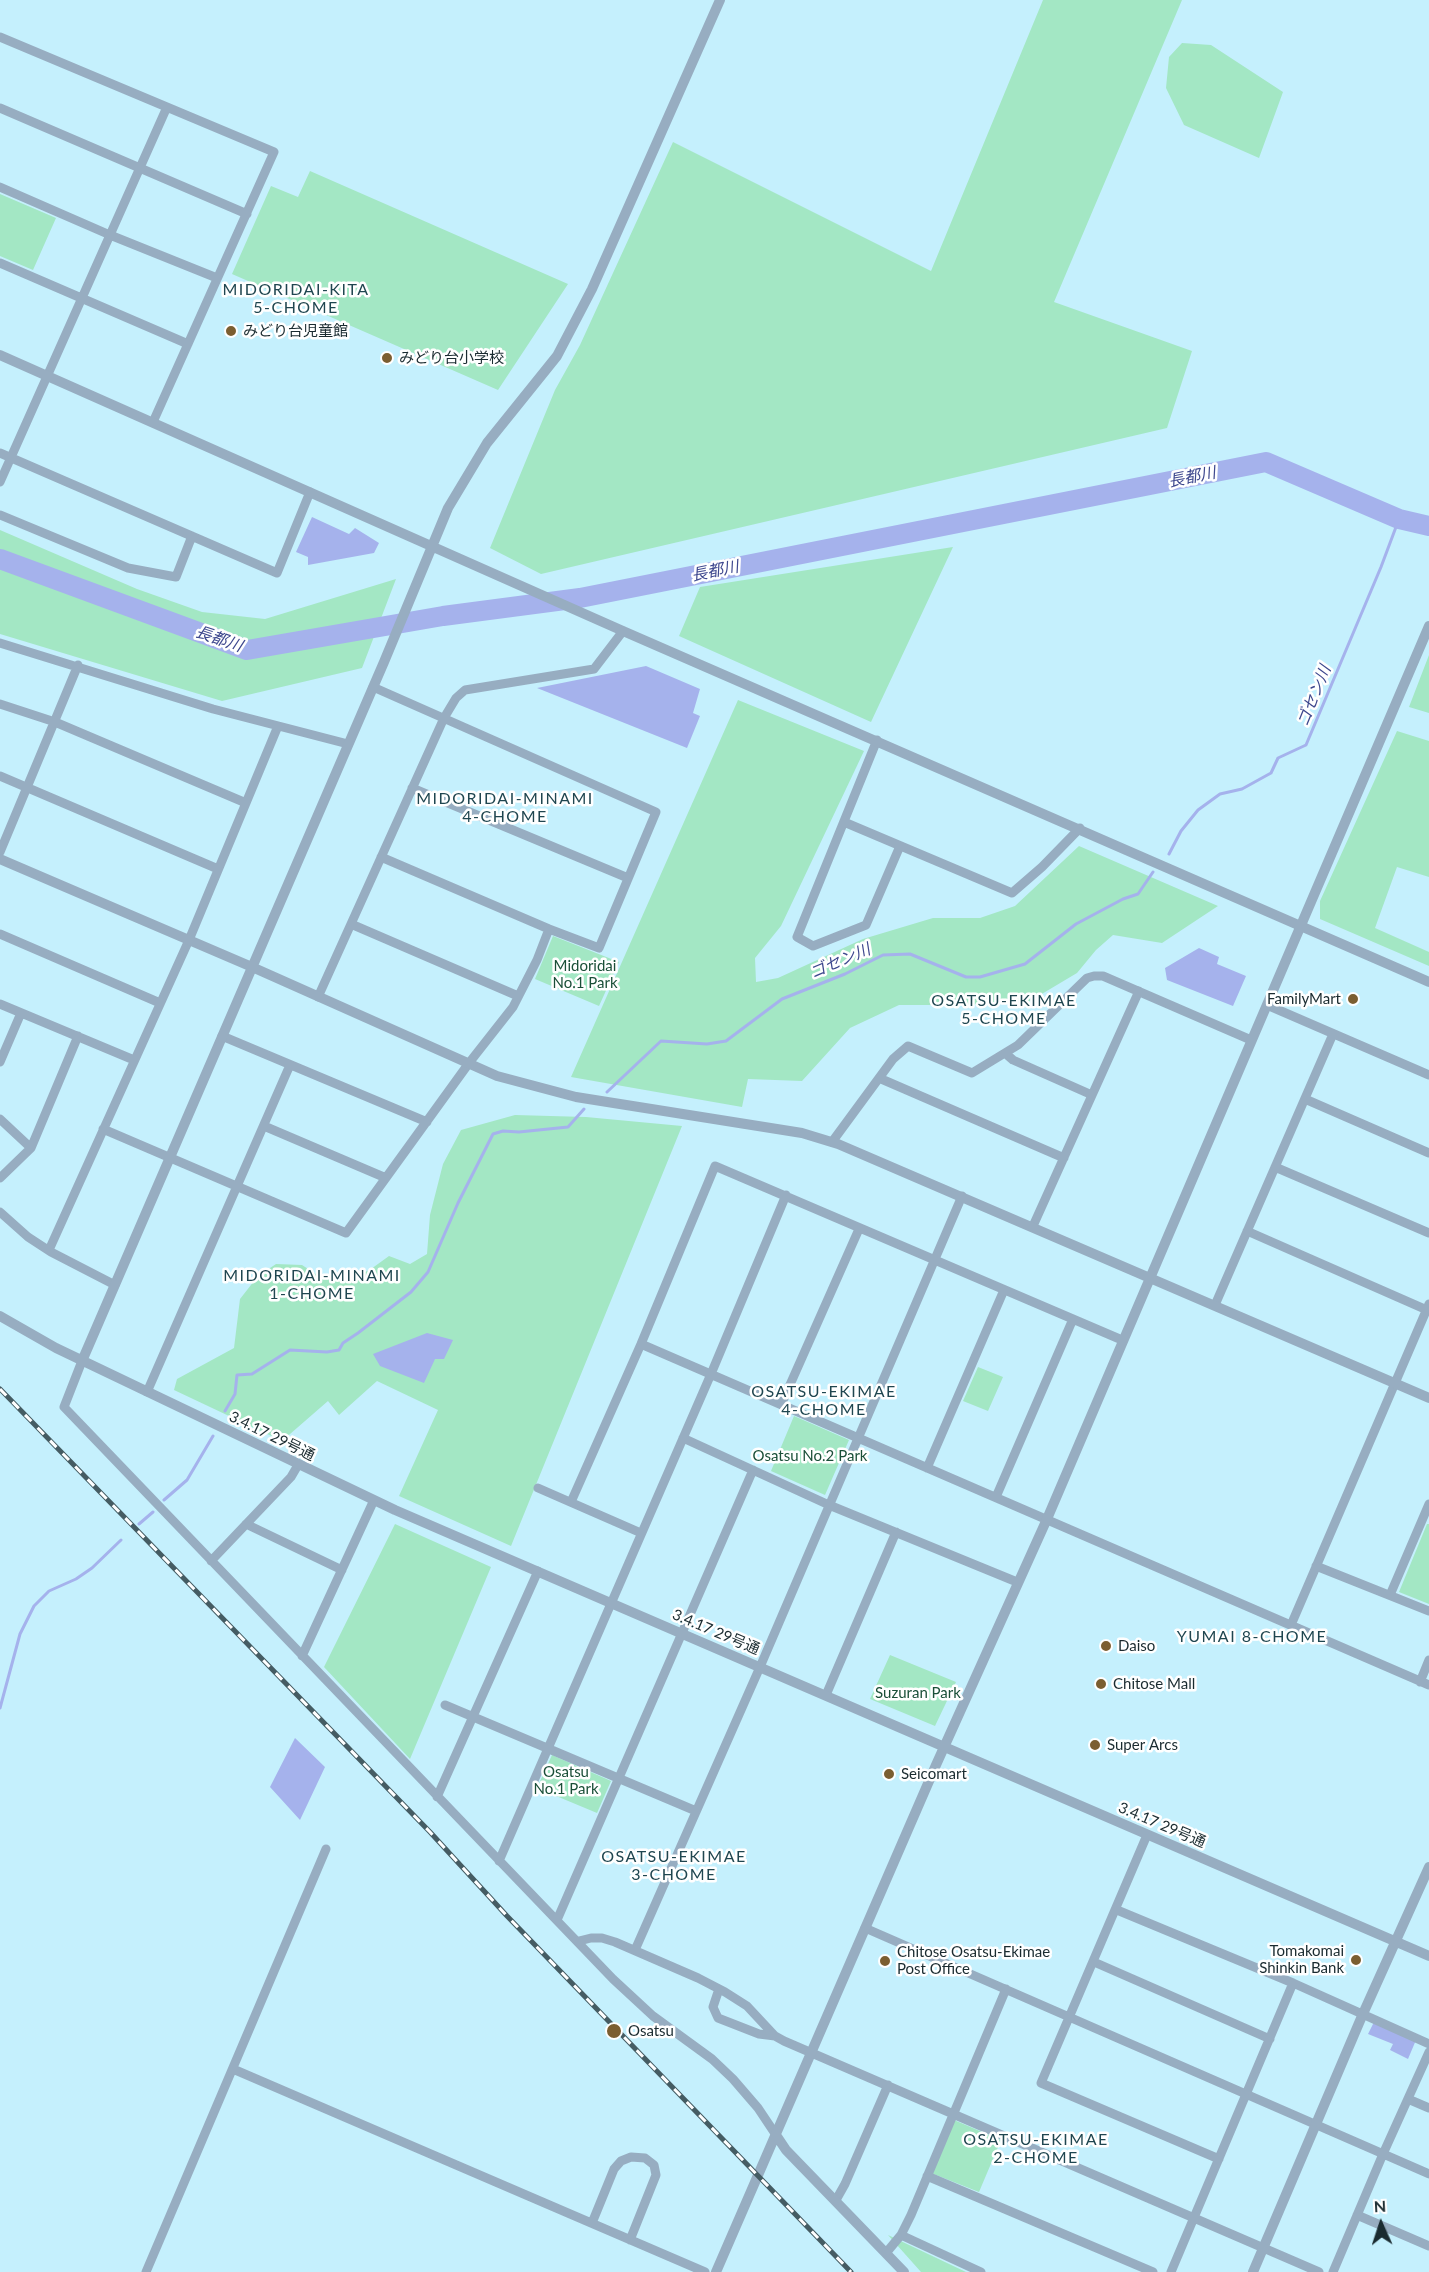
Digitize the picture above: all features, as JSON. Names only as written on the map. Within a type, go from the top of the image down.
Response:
[{"type":"street","points":[[720,0],[592,290],[557,356],[487,443],[448,508],[64,1407],[613,1979],[653,2016],[712,2059],[734,2079],[758,2108],[786,2150],[904,2272]]},
{"type":"street","points":[[0,37],[274,152],[153,422]]},
{"type":"street","points":[[0,482],[167,107]]},
{"type":"street","points":[[0,108],[247,214]]},
{"type":"street","points":[[0,187],[217,278]]},
{"type":"street","points":[[0,262],[188,344]]},
{"type":"street","points":[[0,355],[623,631],[1080,828],[1429,982]]},
{"type":"street","points":[[0,453],[277,573],[310,492]]},
{"type":"street","points":[[0,515],[128,568],[176,577],[192,536]]},
{"type":"street","points":[[716,2272],[944,1747],[1047,1519],[1429,626]]},
{"type":"street","points":[[318,997],[444,718],[456,698],[465,690],[594,669],[623,631]]},
{"type":"street","points":[[0,643],[78,665],[213,709],[348,744]]},
{"type":"street","points":[[0,852],[78,665]]},
{"type":"street","points":[[373,687],[656,812],[599,948],[381,857]]},
{"type":"street","points":[[0,704],[55,722],[246,803]]},
{"type":"street","points":[[49,1251],[189,940],[278,726]]},
{"type":"street","points":[[877,740],[797,937],[813,946],[866,926],[900,846]]},
{"type":"street","points":[[0,776],[218,869]]},
{"type":"street","points":[[412,788],[628,879]]},
{"type":"street","points":[[844,822],[1012,893],[1042,867],[1080,828]]},
{"type":"street","points":[[0,859],[252,967],[497,1076],[576,1097],[802,1133],[832,1142],[1429,1398]]},
{"type":"street","points":[[351,924],[518,996]]},
{"type":"street","points":[[103,1129],[346,1233],[469,1063],[496,1030],[518,996],[549,929]]},
{"type":"street","points":[[0,934],[160,1003]]},
{"type":"street","points":[[832,1142],[893,1059],[908,1046],[972,1073],[1018,1045],[1087,978],[1103,976],[1251,1040]]},
{"type":"street","points":[[1033,1227],[1139,991]]},
{"type":"street","points":[[0,1004],[134,1060]]},
{"type":"street","points":[[1267,1005],[1429,1076]]},
{"type":"street","points":[[0,1062],[21,1013]]},
{"type":"street","points":[[1215,1305],[1333,1034]]},
{"type":"street","points":[[0,1178],[31,1148],[78,1036]]},
{"type":"street","points":[[222,1036],[427,1122]]},
{"type":"street","points":[[1005,1053],[1013,1060],[1092,1095]]},
{"type":"street","points":[[147,1392],[290,1065]]},
{"type":"street","points":[[879,1078],[1064,1158]]},
{"type":"street","points":[[1305,1100],[1429,1153]]},
{"type":"street","points":[[0,1119],[31,1148]]},
{"type":"street","points":[[264,1126],[386,1178]]},
{"type":"street","points":[[571,1502],[641,1344],[715,1167],[1122,1340]]},
{"type":"street","points":[[1275,1167],[1429,1233]]},
{"type":"street","points":[[499,1861],[786,1196]]},
{"type":"street","points":[[635,1950],[760,1667],[962,1196]]},
{"type":"street","points":[[0,1212],[28,1237],[49,1251],[115,1286]]},
{"type":"street","points":[[781,1405],[858,1229]]},
{"type":"street","points":[[1247,1232],[1428,1308],[1291,1625]]},
{"type":"street","points":[[927,1468],[1004,1290]]},
{"type":"street","name":"3.4.17 29号通","points":[[0,1316],[82,1361],[374,1500],[1429,1956]]},
{"type":"street","points":[[996,1497],[1074,1320]]},
{"type":"street","points":[[641,1344],[1424,1684],[1429,1660]]},
{"type":"street","points":[[683,1438],[829,1505],[1017,1582]]},
{"type":"street","points":[[211,1561],[291,1477],[298,1465]]},
{"type":"street","points":[[557,1920],[753,1470]]},
{"type":"street","points":[[538,1488],[641,1533]]},
{"type":"street","points":[[302,1656],[374,1500]]},
{"type":"street","points":[[1390,1595],[1429,1504]]},
{"type":"street","points":[[246,1524],[342,1570]]},
{"type":"street","points":[[826,1695],[896,1532]]},
{"type":"street","points":[[1316,1566],[1429,1611]]},
{"type":"street","points":[[437,1797],[538,1571]]},
{"type":"street","points":[[445,1705],[696,1811]]},
{"type":"street","points":[[1147,1835],[1117,1910],[1041,2083],[1219,2158]]},
{"type":"street","points":[[146,2272],[326,1849]]},
{"type":"street","points":[[1253,2272],[1362,2016],[1429,1867]]},
{"type":"street","points":[[1117,1910],[1293,1983],[1362,2016],[1429,2044]]},
{"type":"street","points":[[865,1928],[1429,2174]]},
{"type":"street","points":[[579,1941],[602,1938],[635,1950],[719,1989],[747,2007],[775,2036]]},
{"type":"street","points":[[1094,1962],[1270,2038]]},
{"type":"street","points":[[1171,2272],[1293,1983]]},
{"type":"street","points":[[719,1989],[713,2007],[718,2018],[759,2034],[775,2036],[1318,2272]]},
{"type":"street","points":[[886,2253],[901,2235],[1006,1989]]},
{"type":"street","points":[[1333,2272],[1429,2052]]},
{"type":"street","points":[[233,2069],[705,2272]]},
{"type":"street","points":[[836,2200],[888,2085]]},
{"type":"street","points":[[1408,2099],[1429,2108]]},
{"type":"street","points":[[592,2223],[614,2169],[621,2161],[631,2157],[645,2158],[654,2165],[656,2175],[630,2240]]},
{"type":"street","points":[[927,2176],[1153,2272]]},
{"type":"street","points":[[1357,2215],[1429,2246]]},
{"type":"street","points":[[901,2235],[981,2272]]},
{"type":"green space","points":[[1043,0],[1182,0],[1054,302],[1192,351],[1167,428],[541,574],[490,548],[555,390],[580,345],[673,142],[931,271]]},
{"type":"green space","points":[[1182,43],[1211,45],[1283,92],[1259,158],[1184,125],[1166,88],[1169,57]]},
{"type":"green space","points":[[310,171],[568,284],[498,390],[232,274],[271,186],[298,197]]},
{"type":"green space","points":[[0,194],[56,218],[33,270],[0,256]]},
{"type":"green space","points":[[0,530],[137,589],[202,612],[265,619],[396,579],[362,668],[222,701],[0,634]]},
{"type":"green space","points":[[953,547],[871,722],[679,636],[700,587]]},
{"type":"green space","points":[[1429,655],[1429,713],[1409,707]]},
{"type":"green space","points":[[738,700],[864,751],[781,926],[755,958],[756,982],[778,978],[863,939],[933,918],[980,918],[1015,906],[1079,846],[1218,906],[1162,943],[1113,935],[1096,950],[1077,973],[1030,1001],[966,1005],[899,1005],[850,1028],[802,1081],[748,1079],[742,1107],[571,1077]]},
{"type":"green space","points":[[1397,731],[1429,741],[1429,877],[1397,867],[1375,928],[1429,952],[1429,966],[1320,919],[1320,901]]},
{"type":"green space","name":"Midoridai No.1 Park","points":[[553,936],[619,962],[599,1006],[535,979]]},
{"type":"green space","points":[[515,1115],[586,1117],[682,1126],[511,1546],[399,1496],[438,1410],[377,1381],[339,1415],[328,1401],[282,1441],[174,1390],[177,1379],[234,1348],[240,1299],[258,1276],[276,1264],[302,1265],[319,1276],[345,1282],[371,1269],[389,1256],[410,1264],[427,1254],[430,1215],[443,1164],[461,1130]]},
{"type":"green space","points":[[978,1367],[1003,1377],[988,1411],[963,1401]]},
{"type":"green space","name":"Osatsu No.2 Park","points":[[794,1416],[849,1440],[825,1495],[771,1471]]},
{"type":"green space","points":[[395,1524],[491,1567],[410,1759],[324,1667]]},
{"type":"green space","points":[[1427,1524],[1429,1524],[1429,1604],[1399,1592]]},
{"type":"green space","name":"Suzuran Park","points":[[890,1655],[956,1682],[935,1726],[870,1699]]},
{"type":"green space","name":"Osatsu No.1 Park","points":[[552,1755],[611,1781],[597,1813],[537,1788]]},
{"type":"green space","points":[[954,2120],[1001,2140],[979,2192],[931,2173]]},
{"type":"green space","points":[[888,2235],[966,2272],[921,2272]]},
{"type":"water","points":[[312,517],[349,534],[355,528],[379,543],[374,553],[308,565],[308,557],[296,552]]},
{"type":"water","points":[[646,666],[700,689],[693,713],[700,716],[687,748],[537,688]]},
{"type":"water","points":[[1199,948],[1219,957],[1217,964],[1246,976],[1233,1006],[1167,980],[1165,968]]},
{"type":"water","points":[[427,1333],[453,1340],[444,1359],[435,1359],[424,1383],[380,1366],[373,1354]]},
{"type":"water","points":[[295,1738],[325,1767],[300,1820],[270,1787]]},
{"type":"water","points":[[1374,2022],[1416,2040],[1408,2059],[1390,2050],[1393,2044],[1368,2034]]},
{"type":"waterway","name":"長都川","points":[[0,559],[247,650],[443,616],[580,598],[1266,462],[1399,519],[1429,526]]},
{"type":"waterway","name":"ゴセン川","points":[[1169,854],[1181,831],[1198,810],[1220,794],[1242,789],[1271,773],[1278,758],[1306,745],[1399,519]]},
{"type":"waterway","name":"ゴセン川","points":[[607,1092],[661,1041],[707,1044],[726,1041],[782,999],[845,974],[883,955],[910,954],[966,977],[980,977],[1025,964],[1076,924],[1123,899],[1138,894],[1153,872]]},
{"type":"waterway","name":"ゴセン川","points":[[225,1411],[235,1394],[237,1375],[252,1374],[290,1350],[327,1352],[339,1350],[343,1343],[411,1292],[428,1272],[458,1203],[493,1134],[503,1131],[519,1132],[568,1127],[584,1109]]},
{"type":"waterway","name":"ゴセン川","points":[[164,1500],[187,1480],[213,1436]]},
{"type":"waterway","name":"ゴセン川","points":[[139,1524],[153,1512]]},
{"type":"waterway","name":"ゴセン川","points":[[0,1708],[20,1634],[34,1606],[49,1591],[76,1579],[92,1568],[121,1540]]},
{"type":"railway","points":[[0,1389],[430,1832],[507,1916],[851,2272]]},
{"type":"place","name":"みどり台児童館","points":[[231,331]]},
{"type":"place","name":"みどり台小学校","points":[[387,358]]},
{"type":"place","name":"FamilyMart","points":[[1353,999]]},
{"type":"place","name":"Daiso","points":[[1106,1646]]},
{"type":"place","name":"Chitose Mall","points":[[1101,1684]]},
{"type":"place","name":"Super Arcs","points":[[1095,1745]]},
{"type":"place","name":"Seicomart","points":[[889,1774]]},
{"type":"place","name":"Tomakomai Shinkin Bank","points":[[1356,1960]]},
{"type":"place","name":"Chitose Osatsu-Ekimae Post Office","points":[[885,1961]]},
{"type":"place","name":"Osatsu","points":[[614,2031]]},
{"type":"district","name":"MIDORIDAI-KITA 5-CHOME","points":[[296,299]]},
{"type":"district","name":"MIDORIDAI-MINAMI 4-CHOME","points":[[505,808]]},
{"type":"district","name":"OSATSU-EKIMAE 5-CHOME","points":[[1004,1010]]},
{"type":"district","name":"MIDORIDAI-MINAMI 1-CHOME","points":[[312,1285]]},
{"type":"district","name":"OSATSU-EKIMAE 4-CHOME","points":[[824,1401]]},
{"type":"district","name":"YUMAI 8-CHOME","points":[[1252,1637]]},
{"type":"district","name":"OSATSU-EKIMAE 3-CHOME","points":[[674,1866]]},
{"type":"district","name":"OSATSU-EKIMAE 2-CHOME","points":[[1036,2149]]}]
